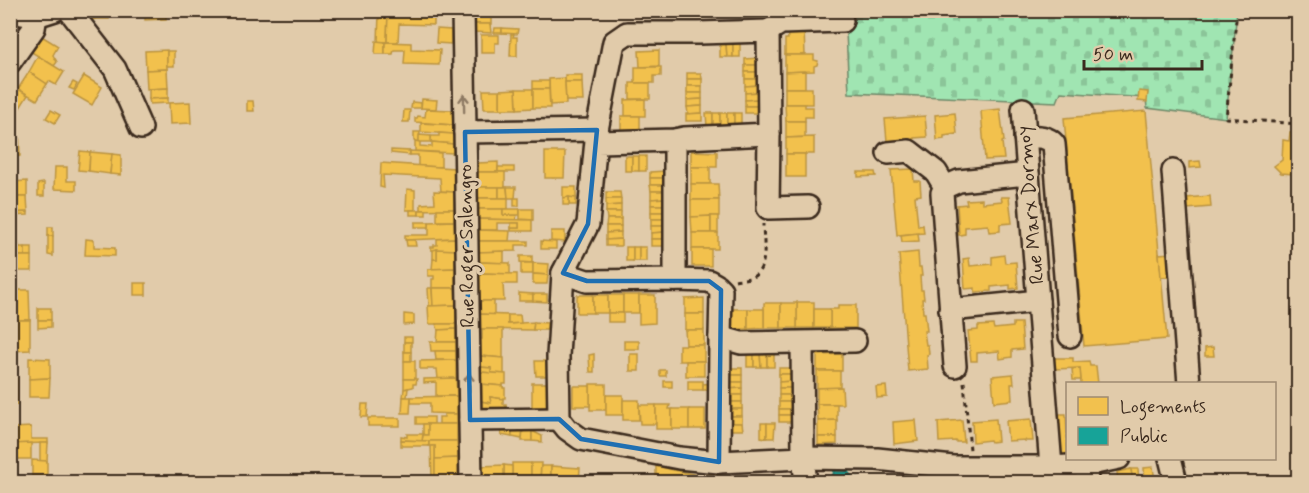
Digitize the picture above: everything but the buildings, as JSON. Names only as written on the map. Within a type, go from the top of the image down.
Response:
[{"type":"street","points":[[69,10],[115,69],[141,128]]},
{"type":"street","name":"Rue Roger Salengro","points":[[463,10],[471,483]]},
{"type":"street","points":[[10,12],[46,13]]},
{"type":"street","points":[[10,62],[46,13]]},
{"type":"street","points":[[842,21],[781,23],[768,31],[627,33],[614,42],[597,136],[588,224],[563,273],[558,356],[559,420],[581,439],[679,458],[719,462],[803,458],[877,459],[953,467],[1052,467],[1086,474],[1117,460]]},
{"type":"street","points":[[768,31],[768,208],[808,207]]},
{"type":"street","name":"Rue Marx Dormoy","points":[[1023,109],[1052,467]]},
{"type":"street","points":[[465,132],[675,140],[769,134]]},
{"type":"street","points":[[1026,137],[1042,136],[1054,144],[1070,336]]},
{"type":"street","points":[[675,140],[675,280]]},
{"type":"street","points":[[888,153],[909,152],[936,172],[945,188]]},
{"type":"street","points":[[1173,171],[1189,382]]},
{"type":"street","points":[[954,366],[942,193],[945,188],[958,181],[1028,174]]},
{"type":"street","points":[[563,273],[587,281],[709,281],[721,290],[719,462]]},
{"type":"street","name":"Rue Marx Dormoy","points":[[950,310],[1038,301]]},
{"type":"street","points":[[720,337],[741,343],[855,341]]},
{"type":"street","points":[[802,343],[803,458],[806,483]]},
{"type":"street","points":[[470,420],[559,420]]},
{"type":"street","points":[[1170,460],[1176,483]]},
{"type":"path","points":[[1237,10],[1226,118],[1299,124]]},
{"type":"path","points":[[716,285],[724,281],[751,278],[759,271],[763,261],[762,224],[768,208]]},
{"type":"path","points":[[954,366],[963,378],[971,467]]},
{"type":"highlighted area","points":[[597,130],[588,224],[563,273],[587,281],[709,281],[721,290],[719,462],[581,439],[559,419],[470,420],[465,132]]},
{"type":"green space","points":[[845,11],[1237,11],[1226,118],[1147,108],[1146,98],[1061,92],[1057,102],[849,93]]}]
